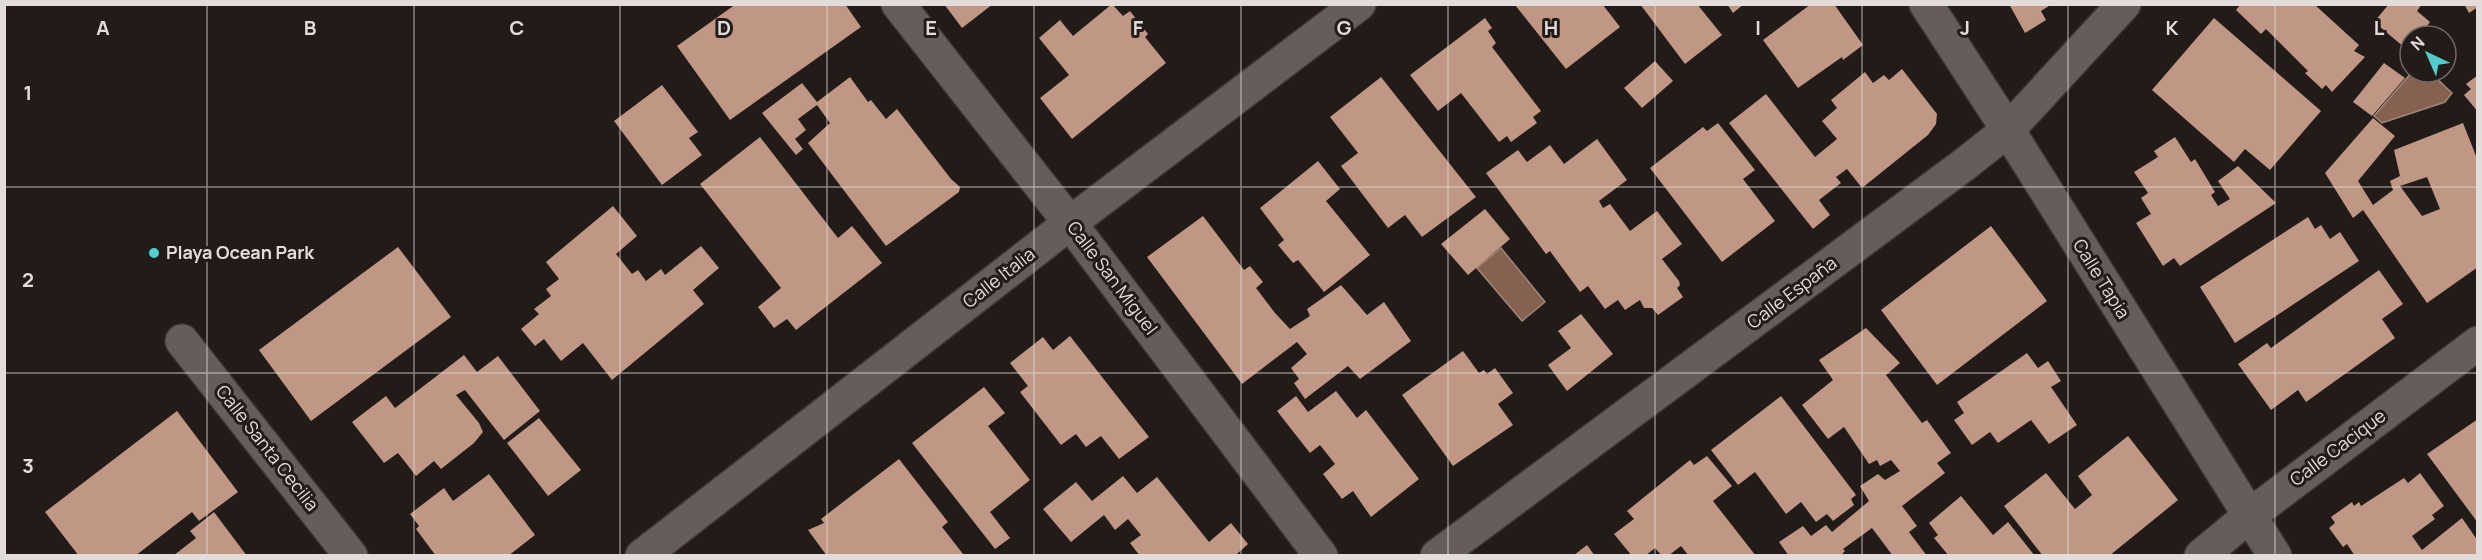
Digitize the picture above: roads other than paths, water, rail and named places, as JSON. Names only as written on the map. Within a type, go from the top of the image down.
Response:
[{"type":"street","name":"Calle San Miguel","points":[[898,4],[1070,224],[1321,555]]},
{"type":"street","name":"Calle Italia","points":[[642,555],[1359,4]]},
{"type":"street","name":"Calle Tapia","points":[[1926,4],[2008,130],[2275,555]]},
{"type":"street","name":"Calle España","points":[[1437,555],[1956,171],[2008,130],[2124,4]]},
{"type":"street","name":"Calle Santa Cecilia","points":[[182,341],[351,555]]},
{"type":"street","name":"Calle Cacique","points":[[2201,555],[2478,343]]},
{"type":"place","name":"Playa Ocean Park","points":[[154,253]]}]
